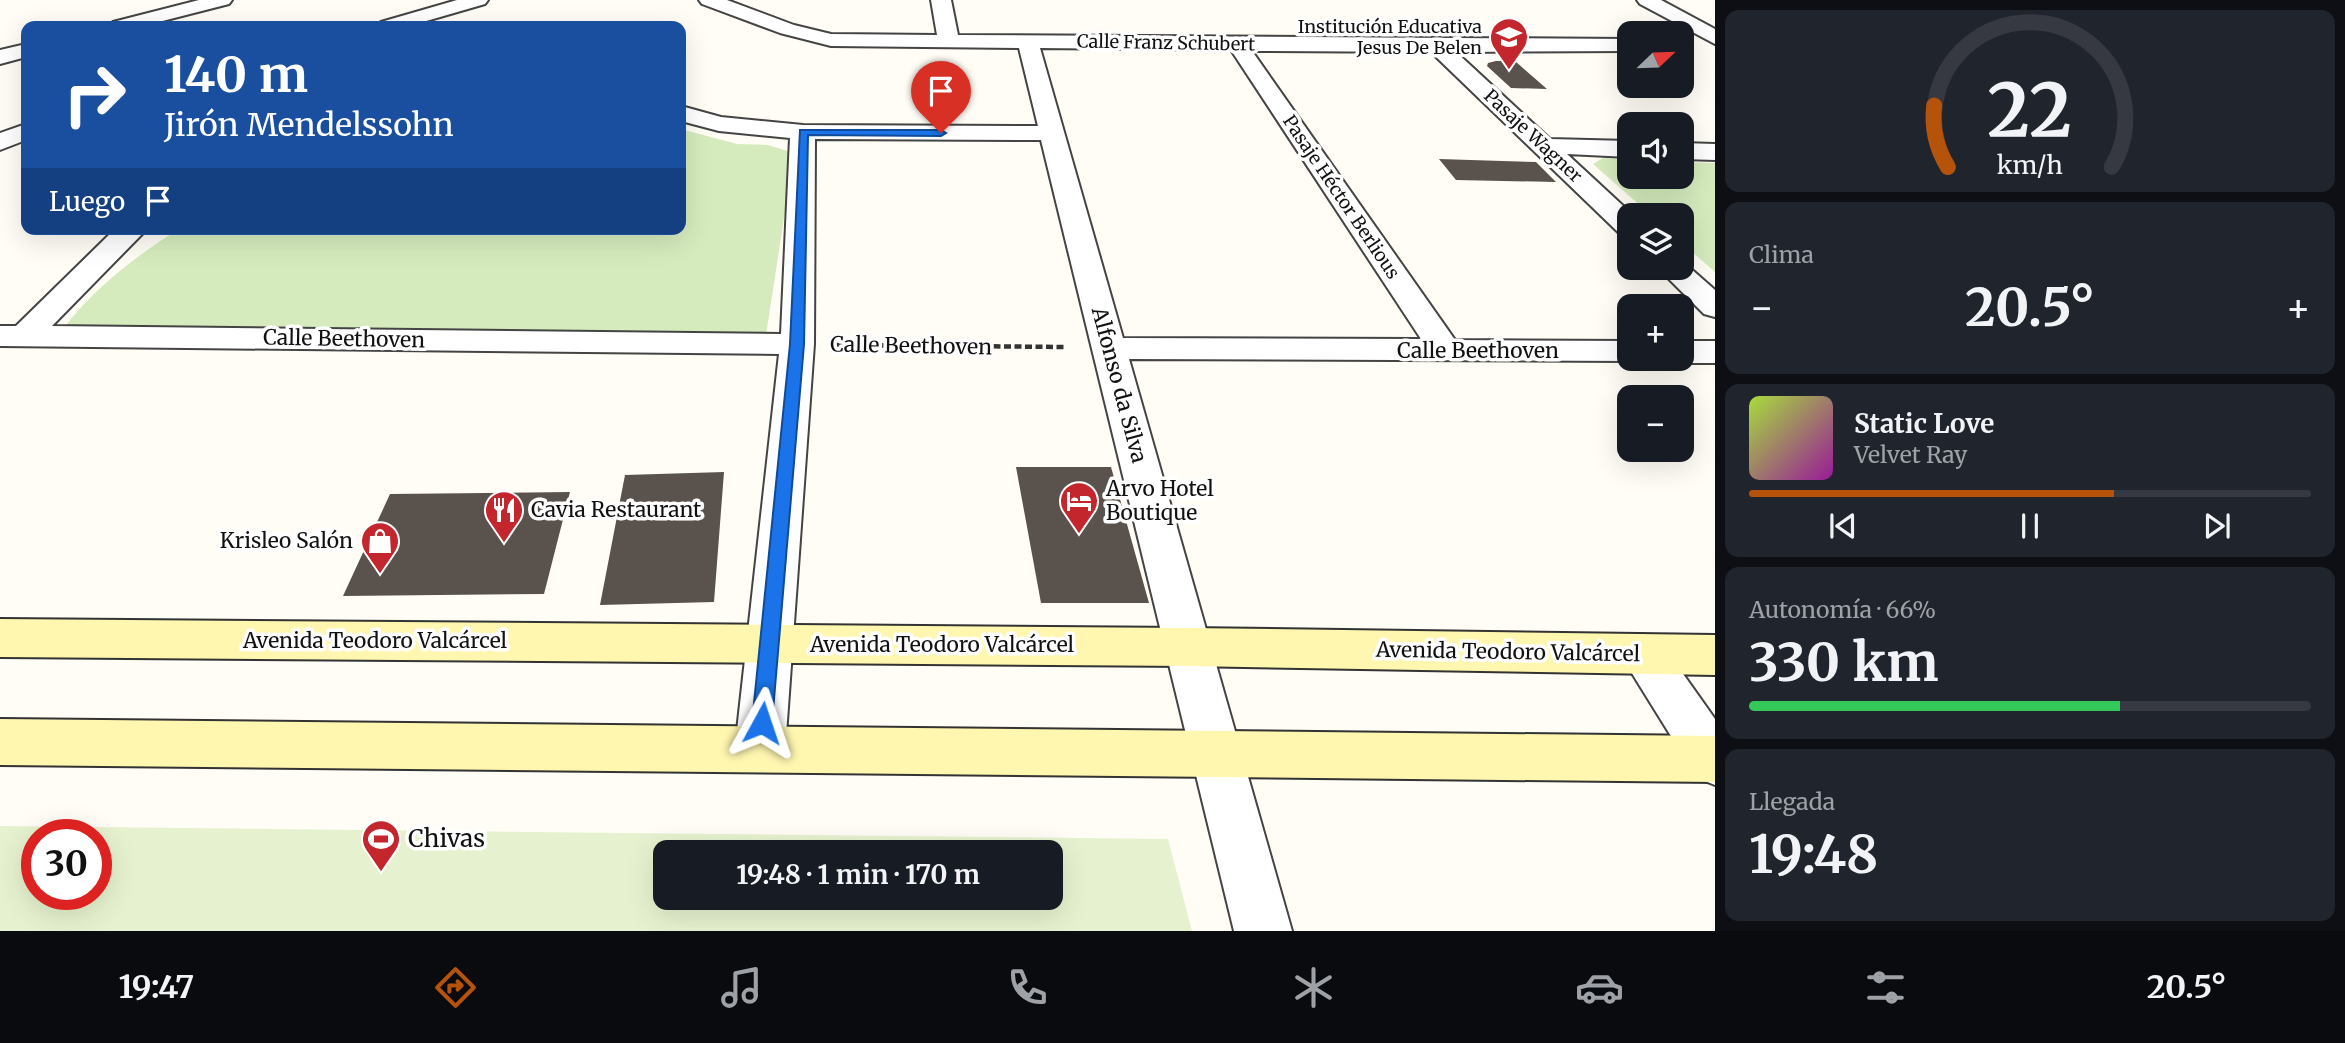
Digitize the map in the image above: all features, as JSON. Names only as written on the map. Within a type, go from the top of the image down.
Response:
[{"type":"street","points":[[140,21],[222,0]]},
{"type":"street","points":[[405,21],[478,0]]},
{"type":"street","name":"Calle Franz Schubert","points":[[709,0],[787,29],[831,40],[1617,45]]},
{"type":"street","points":[[941,0],[949,41]]},
{"type":"street","points":[[1647,0],[1715,38]]},
{"type":"street","points":[[450,8],[477,21]]},
{"type":"street","name":"Alfonso da Silva","points":[[1028,42],[1263,931]]},
{"type":"street","name":"Pasaje Héctor Berlious","points":[[1237,44],[1446,350]]},
{"type":"street","points":[[1694,45],[1715,44]]},
{"type":"street","name":"Pasaje Wagner","points":[[1437,46],[1617,216]]},
{"type":"street","points":[[0,57],[21,51]]},
{"type":"street","points":[[686,114],[719,124],[803,132],[1051,133]]},
{"type":"street","points":[[760,749],[797,344],[803,132]]},
{"type":"street","points":[[0,142],[21,133]]},
{"type":"street","points":[[1543,146],[1617,149]]},
{"type":"street","points":[[1694,151],[1715,152]]},
{"type":"street","points":[[13,336],[125,235]]},
{"type":"street","points":[[1686,280],[1715,307]]},
{"type":"street","name":"Calle Beethoven","points":[[13,336],[797,344]]},
{"type":"street","name":"Calle Beethoven","points":[[1109,348],[1617,352]]},
{"type":"street","points":[[1694,352],[1715,352]]},
{"type":"street","name":"Avenida Teodoro Valcárcel","points":[[0,638],[1188,646],[1715,655]]},
{"type":"street","points":[[1643,654],[1714,760]]},
{"type":"street","points":[[0,742],[1714,760]]},
{"type":"path","name":"Calle Beethoven","points":[[797,344],[1109,348]]},
{"type":"green space","points":[[686,130],[737,144],[768,145],[794,153],[766,335],[66,325],[118,272],[170,235],[686,235]]},
{"type":"green space","points":[[1603,158],[1617,159],[1617,185],[1593,164]]},
{"type":"green space","points":[[1694,162],[1715,163],[1715,272],[1694,254],[1694,203],[1637,203],[1621,189],[1694,189]]},
{"type":"green space","name":"Chivas","points":[[0,826],[21,826],[21,910],[112,910],[112,827],[1168,839],[1192,931],[0,931]]},
{"type":"building","name":"Institución Educativa Jesus De Belen","points":[[1515,61],[1547,89],[1511,88],[1487,66],[1488,63]]},
{"type":"building","points":[[1439,159],[1536,162],[1556,182],[1456,180]]},
{"type":"building","name":"Arvo Hotel Boutique","points":[[1016,467],[1111,467],[1149,603],[1041,603]]},
{"type":"building","points":[[724,472],[714,602],[600,605],[625,475]]},
{"type":"building","points":[[570,492],[544,594],[343,596],[390,494]]},
{"type":"place","name":"Institución Educativa Jesus De Belen","points":[[1509,71]]},
{"type":"place","name":"Arvo Hotel Boutique","points":[[1079,535]]},
{"type":"place","name":"Cavia Restaurant","points":[[504,544]]},
{"type":"place","name":"Krisleo Salón","points":[[380,575]]},
{"type":"place","name":"Chivas","points":[[381,873]]},
{"type":"route","points":[[762,723],[797,344],[803,132],[941,133]]}]
